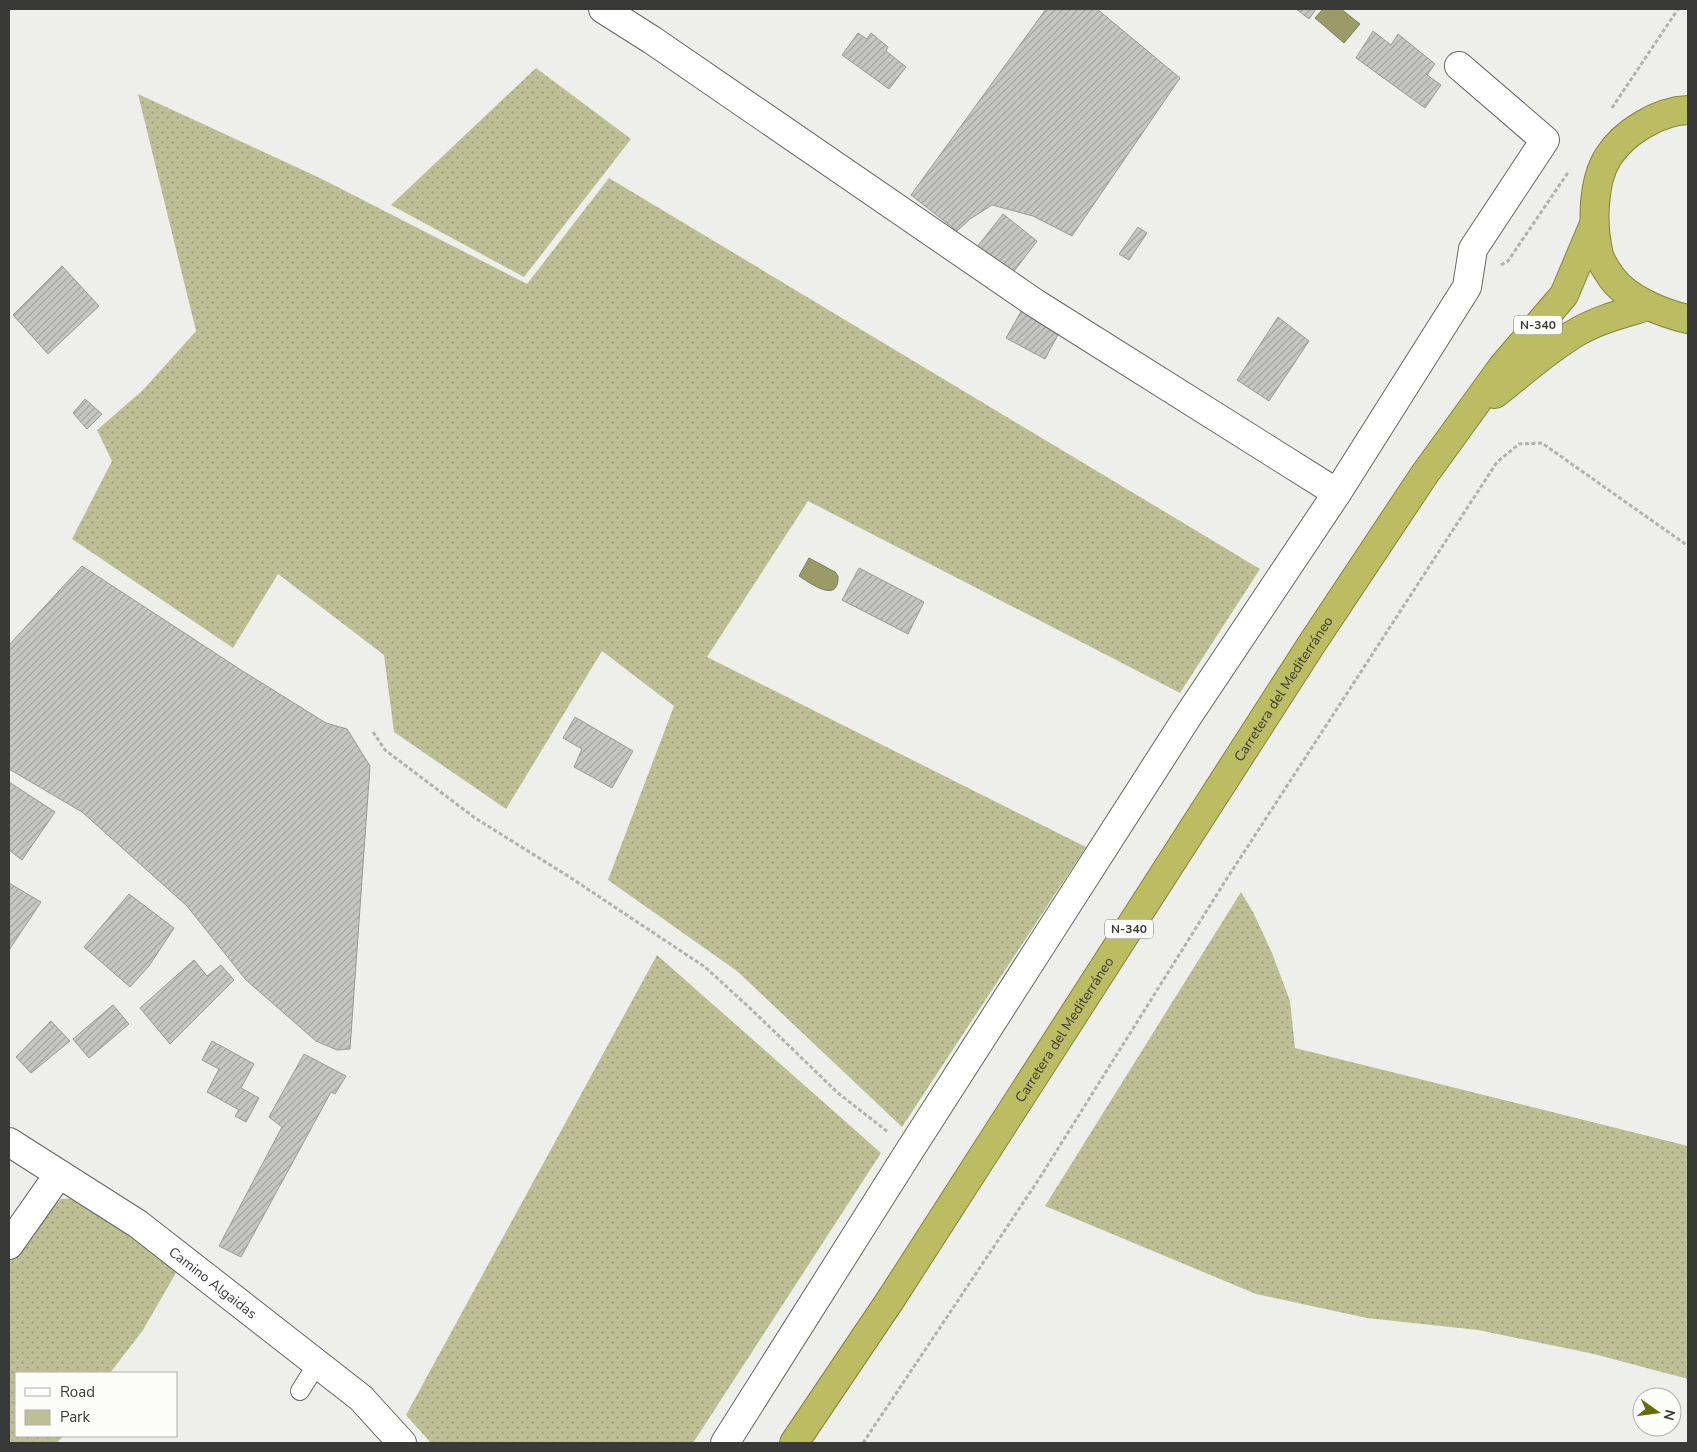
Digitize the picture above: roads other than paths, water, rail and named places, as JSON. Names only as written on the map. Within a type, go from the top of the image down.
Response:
[{"type":"highway","name":"N-340","points":[[1685,107],[1652,120],[1622,140],[1608,158],[1599,182],[1595,201],[1594,224],[1599,256],[1613,279],[1648,306],[1673,316],[1688,319]]},
{"type":"highway","name":"Carretera del Mediterráneo","points":[[794,1443],[891,1299],[1310,645],[1424,475],[1503,366],[1564,295],[1594,224]]},
{"type":"highway","name":"Carretera del Mediterráneo","points":[[1467,417],[1545,354],[1579,331],[1648,306]]},
{"type":"street","points":[[603,9],[652,40],[1035,303],[1337,493]]},
{"type":"street","points":[[725,1443],[1188,716],[1337,493],[1467,287],[1473,249],[1545,140],[1458,66]]},
{"type":"street","name":"Camino Algaidas","points":[[9,1142],[138,1224],[361,1398],[402,1443]]},
{"type":"street","points":[[9,1245],[59,1174]]},
{"type":"lane","points":[[300,1392],[317,1364]]}]
